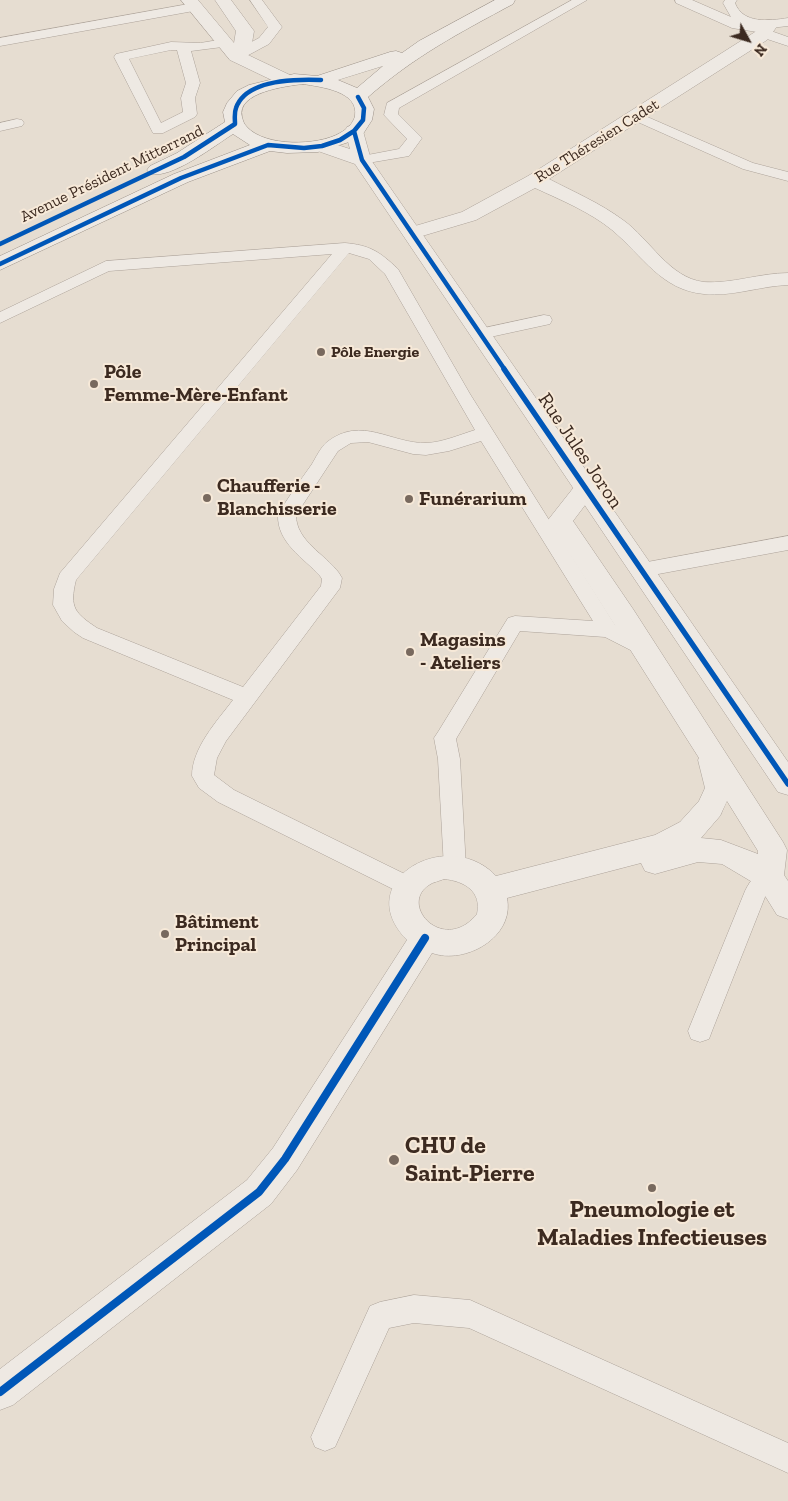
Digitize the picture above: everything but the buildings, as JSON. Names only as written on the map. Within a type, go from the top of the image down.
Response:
[{"type":"street","points":[[223,0],[245,31],[243,43],[231,50]]},
{"type":"street","points":[[358,97],[390,69],[425,45],[507,0]]},
{"type":"street","points":[[191,4],[231,50],[286,80]]},
{"type":"street","name":"Rue Théresien Cadet","points":[[412,233],[469,216],[535,180],[761,36],[766,29]]},
{"type":"street","points":[[320,80],[349,90],[358,97],[364,108],[364,120],[354,131],[340,140],[322,146],[304,148],[268,145],[253,140],[242,133],[235,124],[234,109],[245,95],[256,88],[286,80],[320,80],[379,63],[425,45]]},
{"type":"street","points":[[231,50],[245,95]]},
{"type":"street","name":"Avenue Président Mitterrand","points":[[0,244],[184,157],[235,124]]},
{"type":"street","name":"Rue Jules Joron","points":[[354,131],[362,160],[788,784]]},
{"type":"street","name":"Avenue Président Mitterrand","points":[[0,264],[181,178],[268,145]]},
{"type":"street","points":[[322,146],[362,160]]},
{"type":"street","points":[[535,180],[573,198],[619,226],[666,273],[682,282],[703,288],[733,287],[778,278],[788,279]]},
{"type":"street","points":[[586,488],[560,520],[773,850],[769,877]]},
{"type":"street","points":[[491,900],[662,846],[690,830],[710,808],[718,788],[711,753]]},
{"type":"street","points":[[491,900],[689,852],[713,850],[747,861],[769,877],[788,906]]},
{"type":"street","points":[[444,867],[456,868],[476,876],[491,900],[486,927],[469,940],[447,944],[425,938],[416,932],[405,915],[405,896],[409,887],[416,879],[429,871],[444,867]]},
{"type":"street","points":[[0,1392],[259,1192],[290,1151],[425,938]]},
{"type":"lane","points":[[183,47],[193,84],[188,98],[190,114],[158,130],[121,57],[171,46],[231,50],[264,41],[275,27],[256,0]]},
{"type":"lane","points":[[362,160],[404,153],[415,138],[391,115],[392,106],[581,0]]},
{"type":"lane","points":[[681,0],[737,25],[766,29],[788,22]]},
{"type":"lane","points":[[731,0],[729,3],[730,9],[735,15],[766,29],[788,42]]},
{"type":"lane","points":[[0,42],[191,4]]},
{"type":"lane","points":[[636,116],[748,166],[788,177]]},
{"type":"lane","points":[[0,127],[17,123]]},
{"type":"lane","points":[[0,318],[106,266],[345,248],[358,249],[375,256],[392,272],[461,394],[608,630]]},
{"type":"lane","points":[[247,697],[90,633],[74,622],[62,608],[62,594],[67,578],[345,248]]},
{"type":"lane","points":[[481,334],[544,320]]},
{"type":"lane","points":[[409,887],[226,796],[212,787],[203,777],[202,767],[208,753],[247,697],[330,588],[332,578],[326,568],[289,531],[287,515],[332,447],[353,435],[366,434],[424,449],[443,447],[485,433]]},
{"type":"lane","points":[[642,570],[788,543]]},
{"type":"lane","points":[[456,868],[449,759],[445,738],[515,623],[608,630],[644,649]]},
{"type":"lane","points":[[700,1031],[756,891],[769,877]]},
{"type":"lane","points":[[325,1437],[380,1316],[414,1309],[470,1314],[788,1458]]},
{"type":"cycle path","points":[[0,244],[184,157],[235,124],[235,110],[241,99],[251,91],[264,85],[279,82],[321,80]]},
{"type":"cycle path","points":[[0,264],[181,178],[268,145],[304,148],[322,146],[340,140],[354,131],[363,120],[364,108],[358,97]]},
{"type":"cycle path","points":[[354,131],[362,160],[788,784]]},
{"type":"cycle path","points":[[0,1392],[259,1192],[285,1159],[425,938]]},
{"type":"place","name":"Pôle Energie","points":[[321,352]]},
{"type":"place","name":"Pôle Femme-Mère-Enfant","points":[[94,384]]},
{"type":"place","name":"Chaufferie - Blanchisserie","points":[[207,498]]},
{"type":"place","name":"Funérarium","points":[[409,499]]},
{"type":"place","name":"Magasins - Ateliers","points":[[410,652]]},
{"type":"place","name":"Bâtiment Principal","points":[[165,934]]},
{"type":"place","name":"CHU de Saint-Pierre","points":[[394,1160]]},
{"type":"place","name":"Pneumologie et Maladies Infectieuses","points":[[652,1188]]}]
